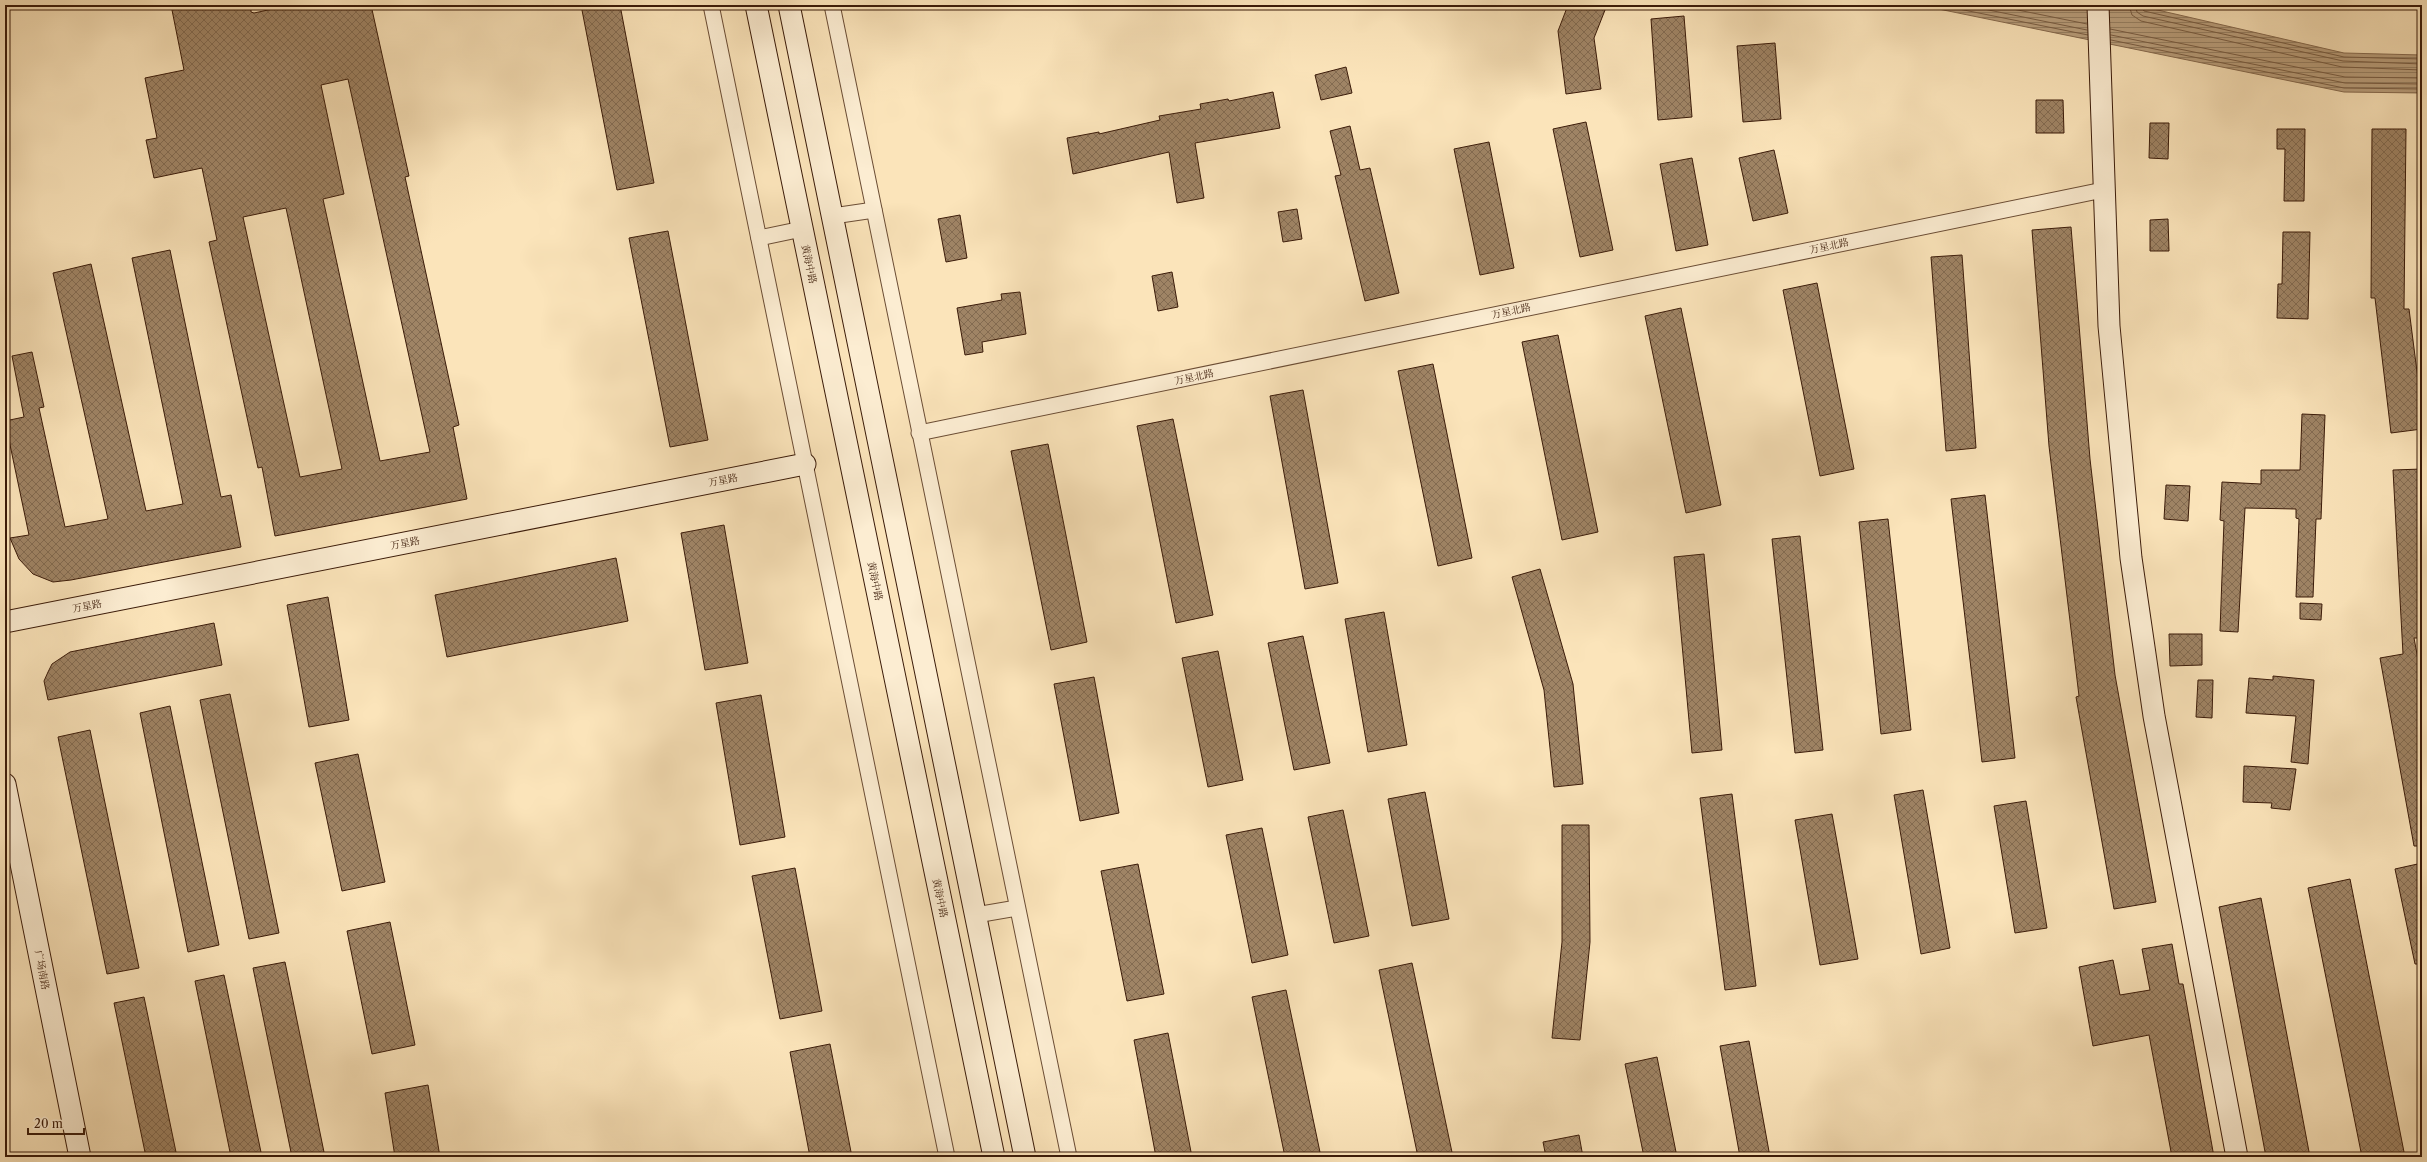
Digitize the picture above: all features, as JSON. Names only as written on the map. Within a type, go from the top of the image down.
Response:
[{"type":"street","points":[[711,5],[946,1157]]},
{"type":"street","name":"黄海中路","points":[[756,5],[994,1157]]},
{"type":"street","points":[[789,5],[1025,1157]]},
{"type":"street","points":[[832,5],[1069,1157]]},
{"type":"street","points":[[2098,5],[2098,51],[2108,326],[2132,558],[2154,716],[2237,1157]]},
{"type":"street","name":"万星北路","points":[[919,433],[2103,190]]},
{"type":"street","points":[[833,216],[874,210]]},
{"type":"street","points":[[759,238],[802,230]]},
{"type":"street","name":"万星路","points":[[5,622],[805,464]]},
{"type":"street","name":"广场南路","points":[[5,784],[80,1157]]},
{"type":"street","points":[[976,916],[1017,908]]},
{"type":"water","points":[[1919,5],[2136,5],[2344,53],[2422,55],[2422,93],[2344,92]]},
{"type":"building","points":[[171,5],[251,5],[251,12],[254,13],[291,5],[371,5],[409,176],[405,177],[459,425],[453,427],[467,499],[275,536],[262,467],[258,468],[209,242],[217,240],[202,168],[154,178],[146,140],[157,138],[145,78],[184,70]],"holes":[[[348,79],[430,452],[380,461],[323,199],[344,194],[321,85]],[[286,208],[342,469],[300,477],[243,217]]]},
{"type":"building","points":[[581,5],[620,5],[654,183],[617,190]]},
{"type":"building","points":[[1568,5],[1607,5],[1594,38],[1601,89],[1566,94],[1558,31]]},
{"type":"building","points":[[1684,16],[1692,117],[1658,120],[1651,19]]},
{"type":"building","points":[[1775,43],[1781,119],[1743,122],[1737,46]]},
{"type":"building","points":[[1346,67],[1352,93],[1321,100],[1315,75]]},
{"type":"building","points":[[1273,92],[1280,128],[1195,143],[1204,198],[1177,203],[1169,152],[1073,174],[1067,138],[1099,132],[1099,134],[1160,120],[1159,116],[1201,109],[1200,104],[1228,99],[1229,101]]},
{"type":"building","points":[[2036,100],[2063,100],[2064,133],[2036,133]]},
{"type":"building","points":[[1586,122],[1613,250],[1580,257],[1553,129]]},
{"type":"building","points":[[2150,123],[2169,123],[2168,159],[2149,158]]},
{"type":"building","points":[[1350,126],[1360,170],[1370,168],[1399,293],[1365,301],[1335,176],[1341,175],[1330,131]]},
{"type":"building","points":[[2277,129],[2305,129],[2304,201],[2284,201],[2285,149],[2277,149]]},
{"type":"building","points":[[2372,129],[2406,129],[2404,309],[2409,309],[2422,411],[2422,429],[2391,433],[2375,298],[2371,298]]},
{"type":"building","points":[[1489,142],[1514,268],[1480,275],[1454,149]]},
{"type":"building","points":[[1774,150],[1788,213],[1753,221],[1739,158]]},
{"type":"building","points":[[1692,158],[1708,245],[1676,251],[1660,164]]},
{"type":"building","points":[[1297,209],[1302,239],[1283,242],[1278,212]]},
{"type":"building","points":[[960,215],[967,258],[946,262],[938,219]]},
{"type":"building","points":[[2168,219],[2169,251],[2150,251],[2150,220]]},
{"type":"building","points":[[2071,227],[2090,459],[2115,675],[2156,902],[2114,909],[2076,697],[2079,696],[2049,446],[2032,230]]},
{"type":"building","points":[[668,231],[708,440],[670,447],[629,238]]},
{"type":"building","points":[[2283,232],[2310,232],[2308,319],[2277,318],[2278,284],[2282,284]]},
{"type":"building","points":[[170,250],[221,497],[231,495],[241,547],[71,580],[53,582],[33,574],[19,559],[10,538],[29,535],[5,421],[24,417],[12,356],[32,352],[44,407],[39,408],[65,527],[108,519],[53,273],[91,264],[146,511],[183,504],[132,258]]},
{"type":"building","points":[[1962,255],[1976,448],[1946,451],[1931,257]]},
{"type":"building","points":[[1172,272],[1178,307],[1158,311],[1152,276]]},
{"type":"building","points":[[1817,283],[1854,469],[1820,476],[1783,290]]},
{"type":"building","points":[[1020,292],[1026,334],[982,342],[983,352],[965,355],[957,308],[1002,300],[1001,294]]},
{"type":"building","points":[[1681,308],[1721,505],[1686,513],[1645,316]]},
{"type":"building","points":[[1558,335],[1598,532],[1562,540],[1522,342]]},
{"type":"building","points":[[1433,364],[1472,558],[1438,566],[1398,371]]},
{"type":"building","points":[[1303,390],[1338,583],[1305,589],[1270,396]]},
{"type":"building","points":[[2302,414],[2325,415],[2321,519],[2316,519],[2313,597],[2296,597],[2299,519],[2296,518],[2296,509],[2245,508],[2238,632],[2220,631],[2224,521],[2220,520],[2222,482],[2261,484],[2261,470],[2300,470]]},
{"type":"building","points":[[1173,419],[1213,615],[1176,623],[1137,426]]},
{"type":"building","points":[[1048,444],[1087,642],[1051,650],[1011,451]]},
{"type":"building","points":[[2422,469],[2422,638],[2414,638],[2422,681],[2422,846],[2414,846],[2380,658],[2403,654],[2393,470]]},
{"type":"building","points":[[2166,485],[2190,486],[2188,521],[2164,519]]},
{"type":"building","points":[[1985,495],[2015,758],[1982,762],[1951,499]]},
{"type":"building","points":[[1888,519],[1911,730],[1881,734],[1859,522]]},
{"type":"building","points":[[724,525],[748,663],[705,670],[681,533]]},
{"type":"building","points":[[1800,536],[1823,750],[1795,753],[1772,539]]},
{"type":"building","points":[[1704,554],[1722,750],[1692,753],[1674,557]]},
{"type":"building","points":[[616,558],[628,621],[447,657],[435,595]]},
{"type":"building","points":[[1540,569],[1573,684],[1583,784],[1554,787],[1544,690],[1512,577]]},
{"type":"building","points":[[328,597],[349,720],[309,727],[287,605]]},
{"type":"building","points":[[2300,603],[2322,604],[2321,620],[2300,619]]},
{"type":"building","points":[[1384,612],[1407,745],[1368,752],[1345,619]]},
{"type":"building","points":[[214,623],[222,665],[48,700],[44,681],[48,672],[52,664],[70,652]]},
{"type":"building","points":[[2169,634],[2202,634],[2202,665],[2170,666]]},
{"type":"building","points":[[1303,636],[1330,763],[1294,770],[1268,643]]},
{"type":"building","points":[[1218,651],[1243,780],[1208,787],[1182,658]]},
{"type":"building","points":[[2273,676],[2314,680],[2308,764],[2291,762],[2296,716],[2246,713],[2249,678],[2273,680]]},
{"type":"building","points":[[1094,677],[1119,813],[1080,821],[1054,684]]},
{"type":"building","points":[[2198,680],[2213,680],[2212,718],[2196,717]]},
{"type":"building","points":[[230,694],[279,933],[249,939],[200,700]]},
{"type":"building","points":[[761,695],[785,837],[740,845],[716,703]]},
{"type":"building","points":[[170,706],[219,945],[188,952],[140,713]]},
{"type":"building","points":[[90,730],[139,968],[107,974],[58,737]]},
{"type":"building","points":[[358,754],[385,882],[342,891],[315,763]]},
{"type":"building","points":[[2244,766],[2296,769],[2290,810],[2271,808],[2272,803],[2243,802]]},
{"type":"building","points":[[1923,790],[1950,948],[1921,954],[1894,795]]},
{"type":"building","points":[[1425,792],[1449,919],[1412,926],[1388,799]]},
{"type":"building","points":[[1732,794],[1756,986],[1725,990],[1700,798]]},
{"type":"building","points":[[2026,801],[2047,928],[2015,933],[1994,806]]},
{"type":"building","points":[[1343,810],[1369,936],[1334,943],[1308,817]]},
{"type":"building","points":[[1832,814],[1858,959],[1820,965],[1795,820]]},
{"type":"building","points":[[1562,825],[1589,825],[1590,942],[1580,1040],[1552,1038],[1562,942]]},
{"type":"building","points":[[1262,828],[1288,955],[1252,963],[1226,835]]},
{"type":"building","points":[[2422,863],[2422,964],[2415,964],[2395,869]]},
{"type":"building","points":[[1138,864],[1164,994],[1127,1001],[1101,871]]},
{"type":"building","points":[[795,868],[822,1011],[780,1019],[752,876]]},
{"type":"building","points":[[2350,879],[2405,1157],[2362,1157],[2308,888]]},
{"type":"building","points":[[2261,898],[2310,1157],[2266,1157],[2219,907]]},
{"type":"building","points":[[390,922],[415,1045],[372,1054],[347,931]]},
{"type":"building","points":[[2172,944],[2179,984],[2183,984],[2214,1157],[2172,1157],[2149,1035],[2093,1046],[2079,967],[2113,960],[2120,995],[2150,990],[2142,949]]},
{"type":"building","points":[[285,962],[325,1157],[292,1157],[253,968]]},
{"type":"building","points":[[1412,963],[1453,1157],[1418,1157],[1379,970]]},
{"type":"building","points":[[224,975],[262,1157],[231,1157],[195,981]]},
{"type":"building","points":[[1286,990],[1321,1157],[1285,1157],[1252,997]]},
{"type":"building","points":[[144,997],[177,1157],[146,1157],[114,1003]]},
{"type":"building","points":[[1168,1033],[1192,1157],[1156,1157],[1134,1040]]},
{"type":"building","points":[[1749,1041],[1770,1157],[1740,1157],[1720,1046]]},
{"type":"building","points":[[830,1044],[852,1157],[810,1157],[790,1052]]},
{"type":"building","points":[[1657,1057],[1677,1157],[1644,1157],[1625,1064]]},
{"type":"building","points":[[428,1085],[440,1157],[395,1157],[385,1093]]},
{"type":"building","points":[[1579,1135],[1583,1157],[1546,1157],[1543,1142]]}]
